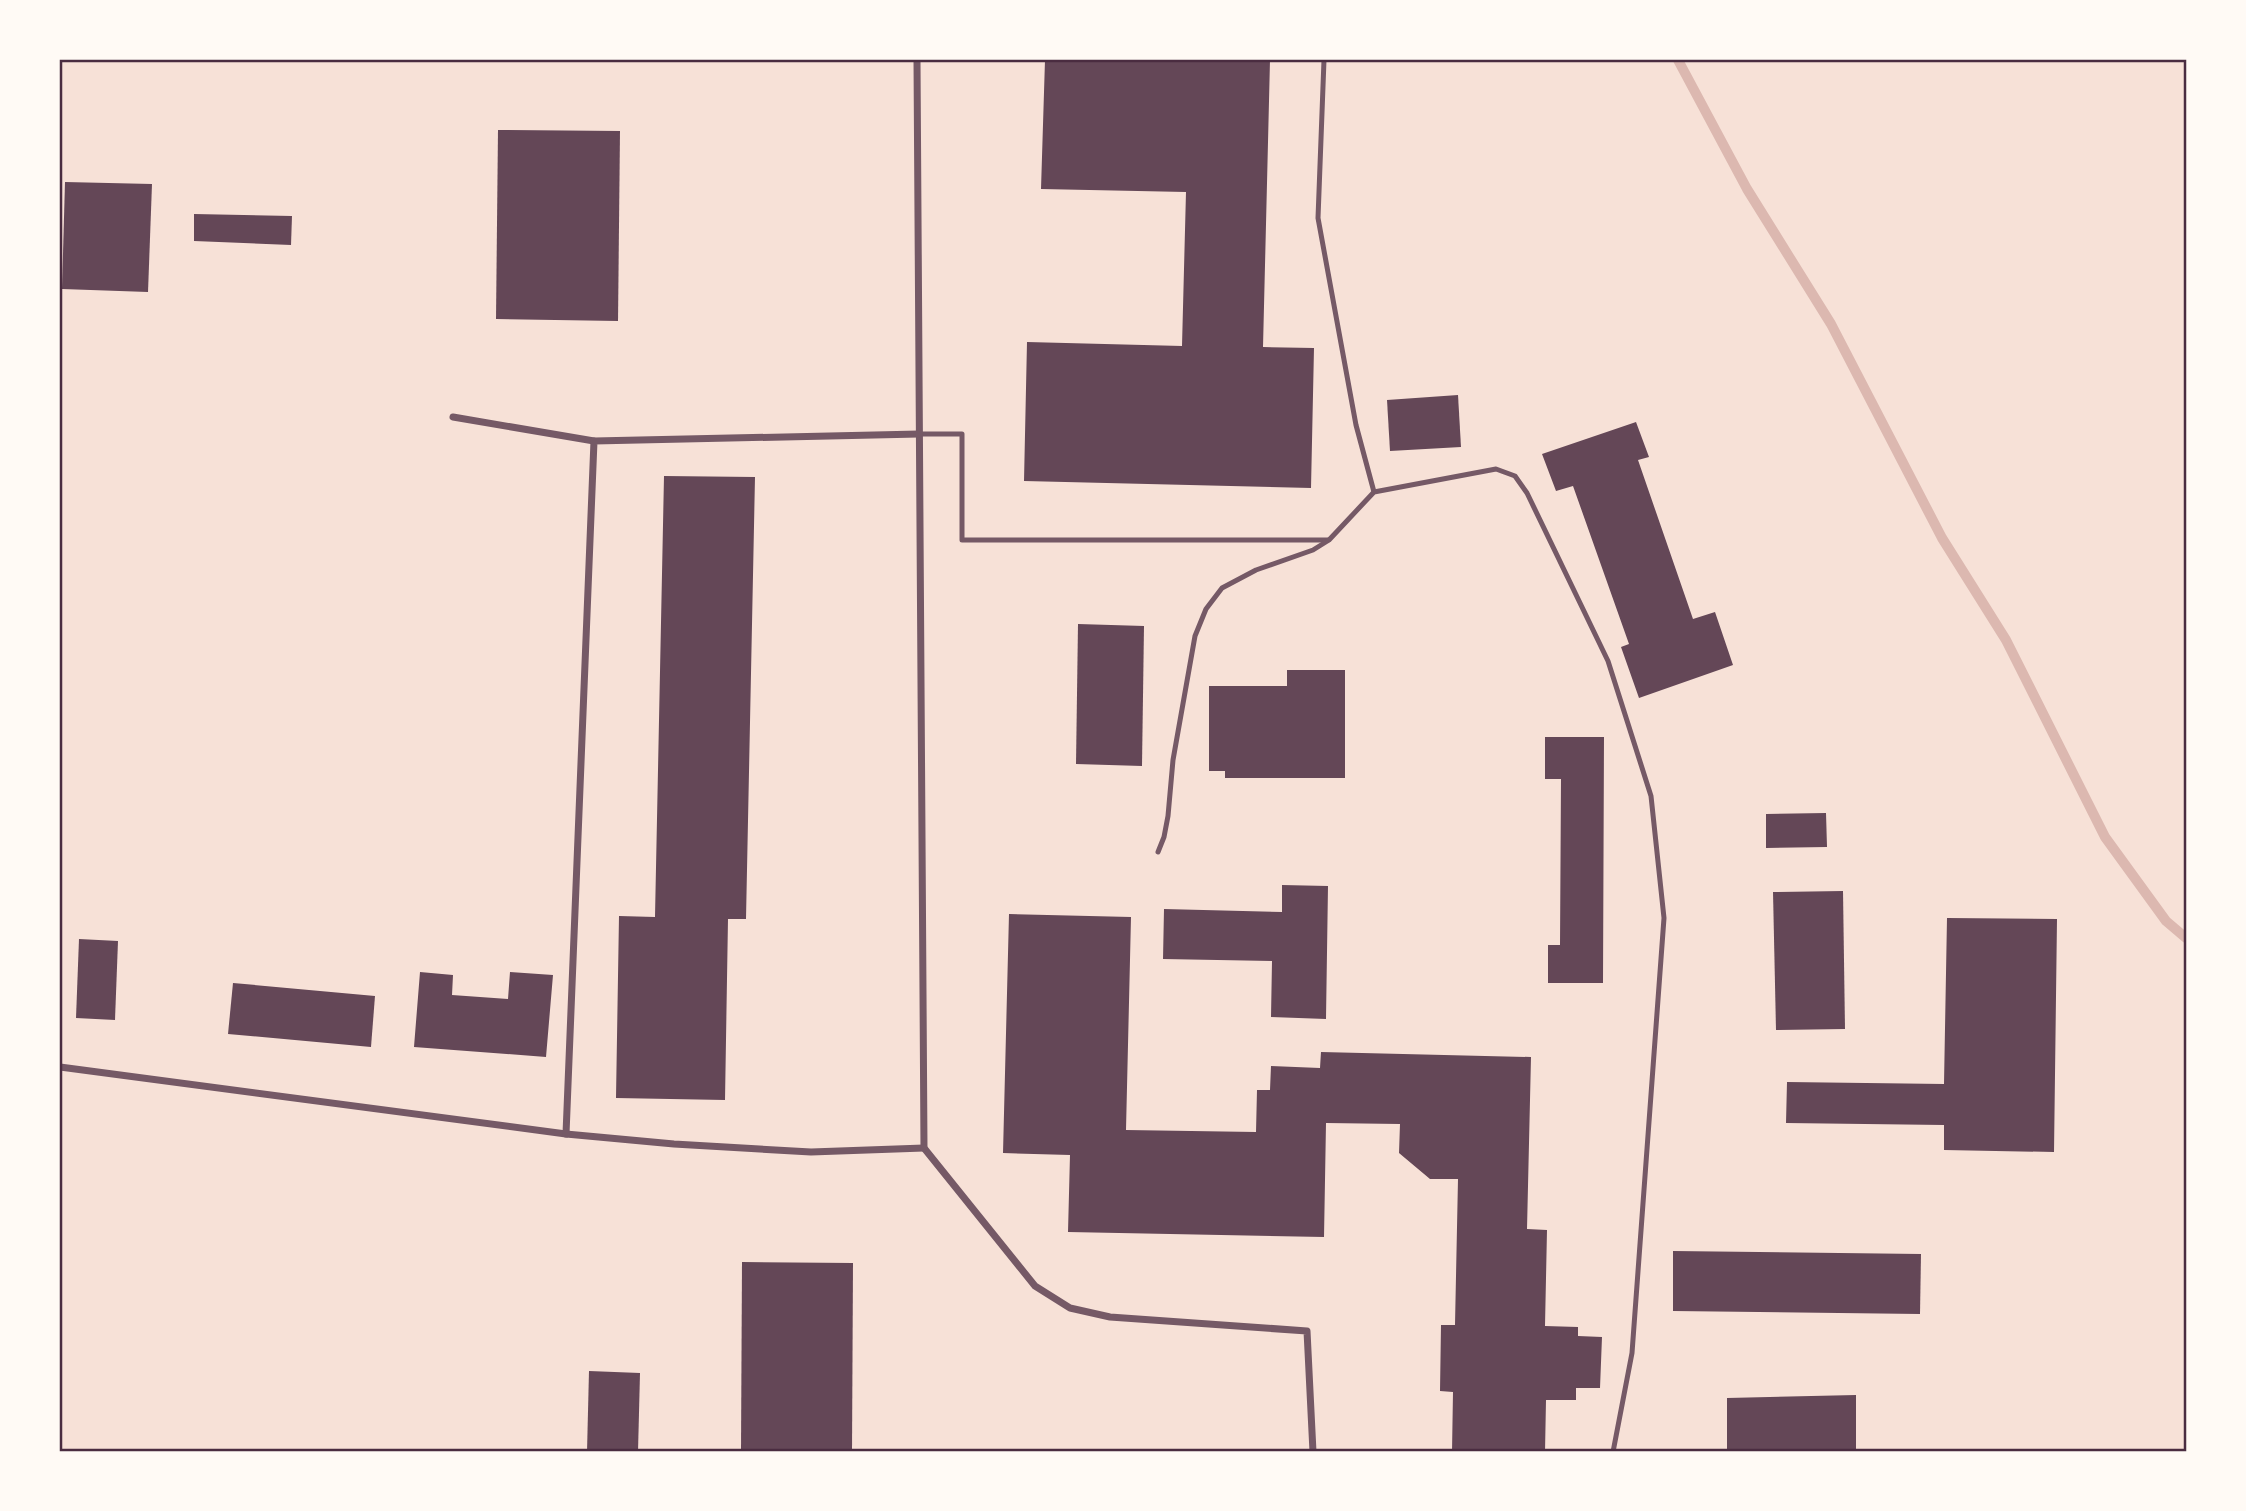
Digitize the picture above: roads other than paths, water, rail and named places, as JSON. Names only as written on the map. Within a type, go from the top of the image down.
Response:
[{"type":"street","points":[[917,60],[924,1148],[1035,1286],[1070,1308],[1110,1317],[1307,1331],[1313,1451]]},
{"type":"street","points":[[453,417],[594,441],[919,434]]},
{"type":"street","points":[[566,1134],[594,441]]},
{"type":"street","points":[[60,1067],[566,1134],[811,1152],[924,1148]]},
{"type":"lane","points":[[1324,60],[1318,218],[1356,425],[1374,492]]},
{"type":"lane","points":[[919,434],[962,434],[962,540],[1329,540]]},
{"type":"lane","points":[[1158,852],[1168,816],[1172,769],[1195,636],[1206,609],[1222,588],[1256,570],[1313,550],[1329,540],[1374,492],[1496,469],[1515,476],[1527,492],[1608,661],[1651,796],[1664,918],[1632,1353],[1613,1451]]},
{"type":"waterway","points":[[1678,60],[1747,189],[1831,324],[1942,538],[2006,640],[2105,837],[2166,921],[2186,938]]}]
